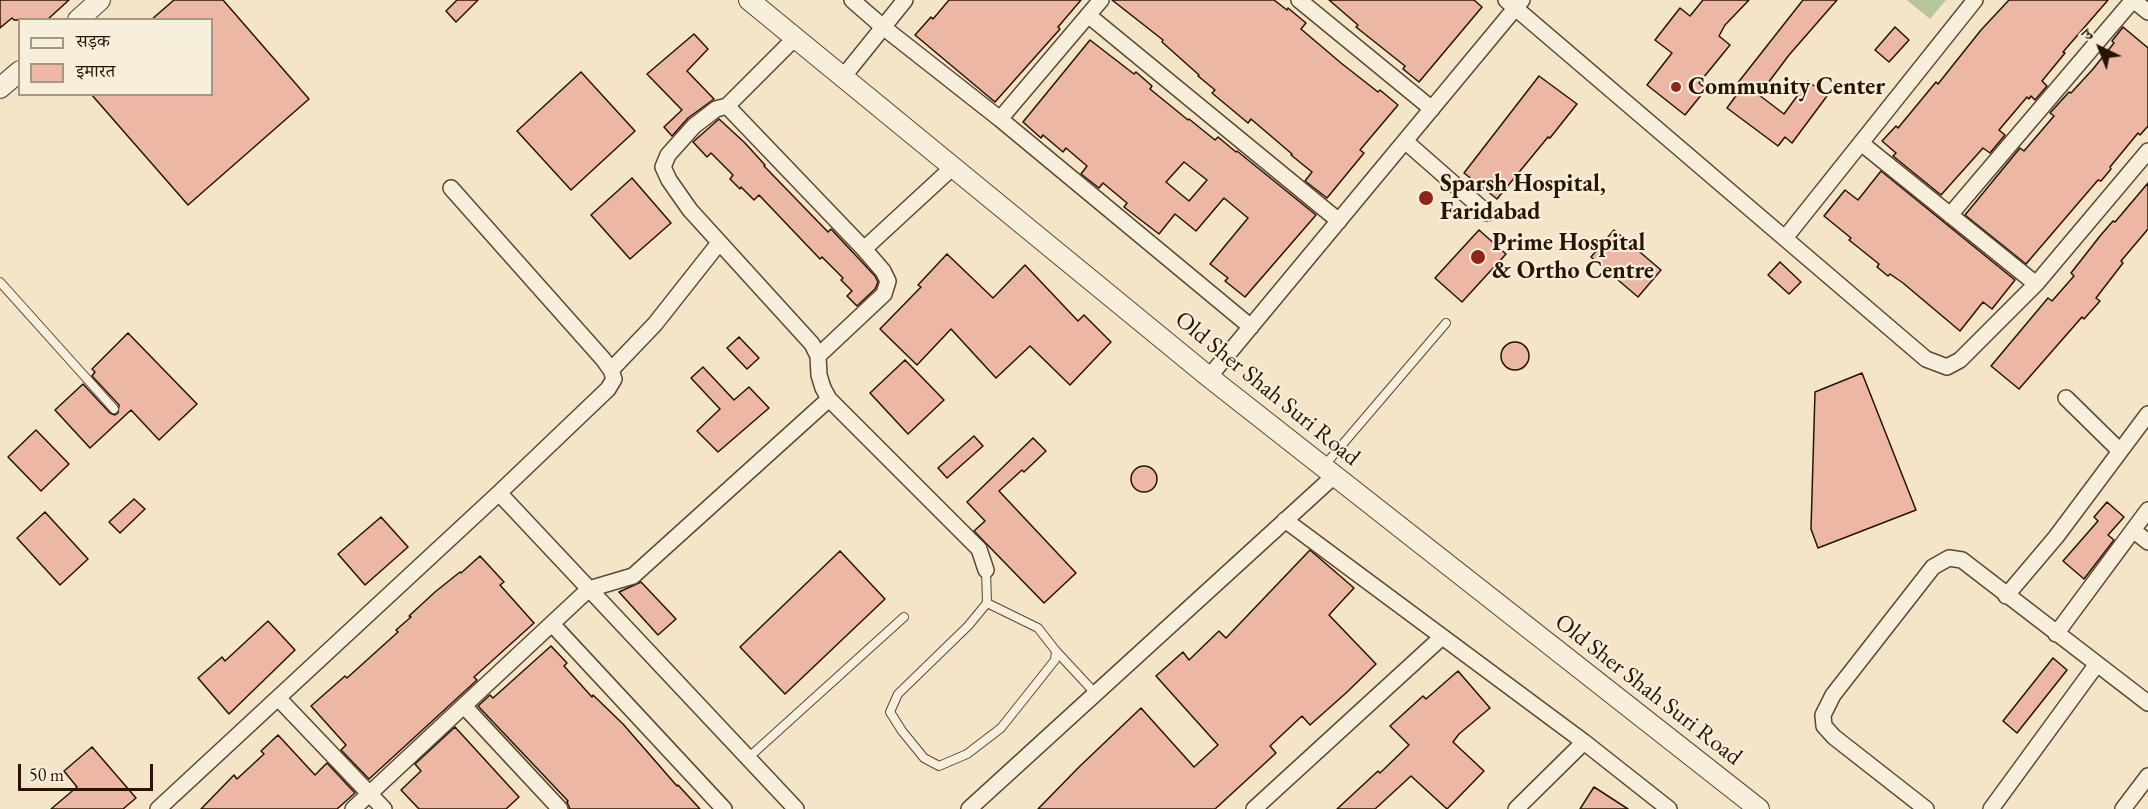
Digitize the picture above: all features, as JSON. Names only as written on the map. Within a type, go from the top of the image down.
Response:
[{"type":"street","points":[[80,18],[100,0]]},
{"type":"street","name":"Old Sher Shah Suri Road","points":[[749,0],[1209,377],[1759,809]]},
{"type":"street","points":[[852,0],[1251,327]]},
{"type":"street","points":[[843,77],[905,0]]},
{"type":"street","points":[[1000,119],[1101,0]]},
{"type":"street","points":[[1299,0],[1432,109]]},
{"type":"street","points":[[1785,238],[1974,0]]},
{"type":"street","points":[[1950,215],[2133,0],[2148,12]]},
{"type":"street","points":[[1209,377],[1432,109],[1514,3],[1926,359],[1947,367],[1960,360],[2036,284],[2148,151]]},
{"type":"street","points":[[1088,15],[1339,221]]},
{"type":"street","points":[[796,37],[727,106],[716,109],[694,126],[668,155],[663,167],[682,199],[719,243],[812,344],[818,356],[819,375],[823,388],[829,399],[979,549],[986,570]]},
{"type":"street","points":[[0,88],[18,73]]},
{"type":"street","points":[[727,106],[864,249],[883,271],[888,281],[884,294],[818,356]]},
{"type":"street","points":[[1404,141],[1487,213]]},
{"type":"street","points":[[1861,143],[2036,284]]},
{"type":"street","points":[[864,249],[953,167]]},
{"type":"street","points":[[158,809],[499,493],[608,389],[614,379],[611,370],[451,188]]},
{"type":"street","points":[[611,370],[656,324],[719,243]]},
{"type":"street","points":[[2066,398],[2120,451]]},
{"type":"street","points":[[353,809],[589,589],[633,576],[829,399]]},
{"type":"street","points":[[2006,596],[2056,537],[2148,414]]},
{"type":"street","points":[[969,809],[1285,520],[1328,471]]},
{"type":"street","points":[[499,493],[796,809]]},
{"type":"street","points":[[2056,634],[2148,510]]},
{"type":"street","points":[[1285,520],[1584,742],[1669,809]]},
{"type":"street","points":[[2133,530],[2148,542]]},
{"type":"street","points":[[1926,809],[1834,737],[1824,726],[1823,715],[1833,695],[1933,567],[1949,558],[1962,561],[2148,703]]},
{"type":"street","points":[[552,624],[724,809]]},
{"type":"street","points":[[1254,809],[1442,637]]},
{"type":"street","points":[[1991,809],[2097,664]]},
{"type":"street","points":[[279,699],[384,809]]},
{"type":"street","points":[[464,706],[560,809]]},
{"type":"street","points":[[1516,809],[1584,742]]},
{"type":"street","points":[[2123,809],[2148,776]]},
{"type":"lane","points":[[0,282],[114,409]]},
{"type":"lane","points":[[1328,471],[1446,323]]},
{"type":"lane","points":[[986,570],[987,603],[968,626],[898,694],[890,711],[902,731],[924,758],[939,766],[967,754],[1001,728],[1055,660],[1056,651]]},
{"type":"lane","points":[[987,603],[1038,628],[1095,693]]},
{"type":"lane","points":[[748,758],[904,617]]},
{"type":"green space","points":[[1907,0],[1946,0],[1930,19]]},
{"type":"building","points":[[0,0],[69,0],[49,18],[14,20],[12,18],[0,28]]},
{"type":"building","points":[[174,0],[223,0],[309,99],[188,205],[93,96],[213,96],[213,18],[153,18]]},
{"type":"building","points":[[457,0],[478,0],[456,22],[446,11]]},
{"type":"building","points":[[949,0],[1081,0],[1058,27],[1060,29],[995,102],[915,35]]},
{"type":"building","points":[[1112,0],[1274,0],[1306,23],[1301,29],[1341,63],[1398,105],[1360,150],[1364,153],[1327,198],[1305,181],[1312,172],[1251,119],[1248,123],[1212,93],[1215,90],[1162,42],[1163,40]]},
{"type":"building","points":[[1329,0],[1474,0],[1482,7],[1419,82],[1403,69],[1405,66],[1356,27],[1358,25]]},
{"type":"building","points":[[1703,0],[1749,0],[1725,25],[1719,36],[1730,45],[1699,83],[1706,89],[1685,115],[1647,85],[1672,53],[1655,40],[1680,8],[1690,16]]},
{"type":"building","points":[[1803,0],[1837,0],[1789,55],[1759,95],[1784,114],[1808,81],[1827,96],[1792,143],[1785,137],[1778,146],[1727,108],[1738,93],[1733,89]]},
{"type":"building","points":[[2009,0],[2108,0],[2063,52],[2065,53],[2042,81],[2047,86],[2035,100],[2031,96],[2029,99],[2027,97],[1999,130],[2005,135],[1990,153],[1983,148],[1941,195],[1893,156],[1896,153],[1882,141],[1896,126],[1898,128],[1936,82],[1938,84],[1981,30]]},
{"type":"building","points":[[1895,27],[1909,40],[1889,62],[1875,50]]},
{"type":"building","points":[[2123,27],[2148,48],[2148,126],[2140,135],[2138,133],[2101,181],[2098,180],[2026,264],[1965,215],[2020,148],[2024,151],[2054,116],[2050,113],[2093,69],[2114,43],[2112,41]]},
{"type":"building","points":[[694,34],[708,49],[687,71],[714,99],[688,118],[672,136],[664,127],[682,110],[647,74]]},
{"type":"building","points":[[1090,40],[1134,74],[1136,72],[1152,86],[1150,89],[1188,120],[1215,140],[1218,137],[1237,151],[1316,215],[1245,297],[1225,281],[1228,278],[1210,264],[1248,218],[1224,198],[1196,231],[1175,214],[1159,234],[1124,207],[1127,203],[1103,183],[1099,188],[1081,174],[1087,166],[1066,148],[1063,152],[1043,135],[1041,138],[1023,122]],"holes":[[[1184,162],[1207,180],[1189,201],[1166,182]]]},
{"type":"building","points":[[581,72],[635,131],[571,190],[517,131]]},
{"type":"building","points":[[1539,76],[1577,104],[1497,199],[1464,173]]},
{"type":"building","points":[[719,119],[745,143],[828,232],[831,229],[875,276],[878,282],[875,289],[857,306],[847,296],[852,291],[841,280],[843,278],[822,257],[820,259],[759,195],[754,200],[741,187],[740,189],[730,179],[733,175],[711,153],[707,157],[693,142]]},
{"type":"building","points":[[1881,171],[2015,280],[1992,309],[1983,302],[1960,331],[1903,283],[1890,274],[1888,276],[1877,267],[1879,264],[1824,216],[1845,190],[1858,200]]},
{"type":"building","points":[[632,178],[671,223],[630,259],[591,215]]},
{"type":"building","points":[[2148,183],[2148,229],[2121,261],[2123,263],[2096,298],[2100,301],[2084,319],[2082,317],[2019,389],[1991,366],[2048,298],[2052,301],[2074,276],[2071,273],[2100,236]]},
{"type":"building","points":[[1479,230],[1506,254],[1462,302],[1435,278]]},
{"type":"building","points":[[1614,230],[1661,270],[1638,297],[1591,257]]},
{"type":"building","points":[[947,254],[993,298],[1025,265],[1078,321],[1084,315],[1111,342],[1070,385],[1030,346],[996,378],[951,329],[917,365],[880,329],[921,287],[918,285]]},
{"type":"building","points":[[1780,262],[1801,282],[1789,294],[1768,275]]},
{"type":"building","points":[[128,333],[197,404],[159,440],[131,410],[90,448],[55,410],[83,384],[110,413],[115,415],[118,413],[119,405],[92,376],[95,372],[92,369]]},
{"type":"building","points":[[739,337],[759,358],[747,369],[727,348]]},
{"type":"building","points":[[1515,342],[1525,346],[1529,356],[1525,366],[1515,370],[1505,366],[1501,356],[1505,346]]},
{"type":"building","points":[[905,360],[944,400],[908,434],[870,393]]},
{"type":"building","points":[[703,367],[734,400],[749,387],[769,408],[718,452],[697,431],[720,409],[691,378]]},
{"type":"building","points":[[1862,373],[1916,510],[1818,548],[1811,529],[1815,392]]},
{"type":"building","points":[[36,430],[69,464],[41,491],[8,457]]},
{"type":"building","points":[[974,436],[983,446],[947,478],[938,468]]},
{"type":"building","points":[[1033,438],[1046,451],[999,491],[1076,573],[1044,603],[974,531],[985,521],[967,502]]},
{"type":"building","points":[[1144,466],[1153,470],[1157,479],[1153,488],[1144,492],[1135,488],[1131,479],[1135,470]]},
{"type":"building","points":[[134,499],[145,509],[120,533],[109,522]]},
{"type":"building","points":[[2107,502],[2124,517],[2108,535],[2114,540],[2084,579],[2063,561],[2098,521],[2094,517]]},
{"type":"building","points":[[45,512],[88,559],[60,585],[17,538]]},
{"type":"building","points":[[381,517],[408,547],[365,585],[338,554]]},
{"type":"building","points":[[1310,550],[1354,588],[1329,615],[1376,664],[1346,693],[1310,725],[1302,716],[1270,746],[1276,753],[1215,809],[1038,809],[1141,708],[1194,767],[1218,745],[1156,676],[1183,652],[1189,660],[1219,631],[1226,638]]},
{"type":"building","points":[[840,551],[885,599],[785,694],[740,647]]},
{"type":"building","points":[[480,556],[504,582],[500,585],[534,623],[474,677],[477,680],[369,779],[341,750],[346,745],[311,706],[345,676],[347,678],[398,632],[396,630],[435,592]]},
{"type":"building","points":[[641,582],[676,619],[658,635],[619,592]]},
{"type":"building","points":[[268,621],[295,650],[229,714],[198,678],[222,657],[225,661]]},
{"type":"building","points":[[551,646],[567,663],[564,666],[592,697],[593,695],[623,724],[700,809],[570,809],[568,801],[478,706],[490,695],[493,698]]},
{"type":"building","points":[[2053,658],[2067,670],[2017,733],[2003,721]]},
{"type":"building","points":[[1458,671],[1490,708],[1459,734],[1453,742],[1484,771],[1447,809],[1411,776],[1375,809],[1337,809],[1409,745],[1390,726],[1423,696],[1426,699]]},
{"type":"building","points":[[455,727],[519,797],[506,809],[419,809],[401,790],[421,771],[415,764]]},
{"type":"building","points":[[278,735],[315,775],[327,763],[355,793],[337,809],[201,809],[234,775],[237,779],[264,754],[261,751]]},
{"type":"building","points":[[92,747],[136,798],[123,809],[51,809],[77,787],[64,771]]},
{"type":"building","points":[[1594,787],[1628,809],[1580,809]]},
{"type":"place","name":"Community Center","points":[[1676,87]]},
{"type":"place","name":"Sparsh Hospital, Faridabad","points":[[1426,198]]},
{"type":"place","name":"Prime Hospital & Ortho Centre","points":[[1478,257]]}]
